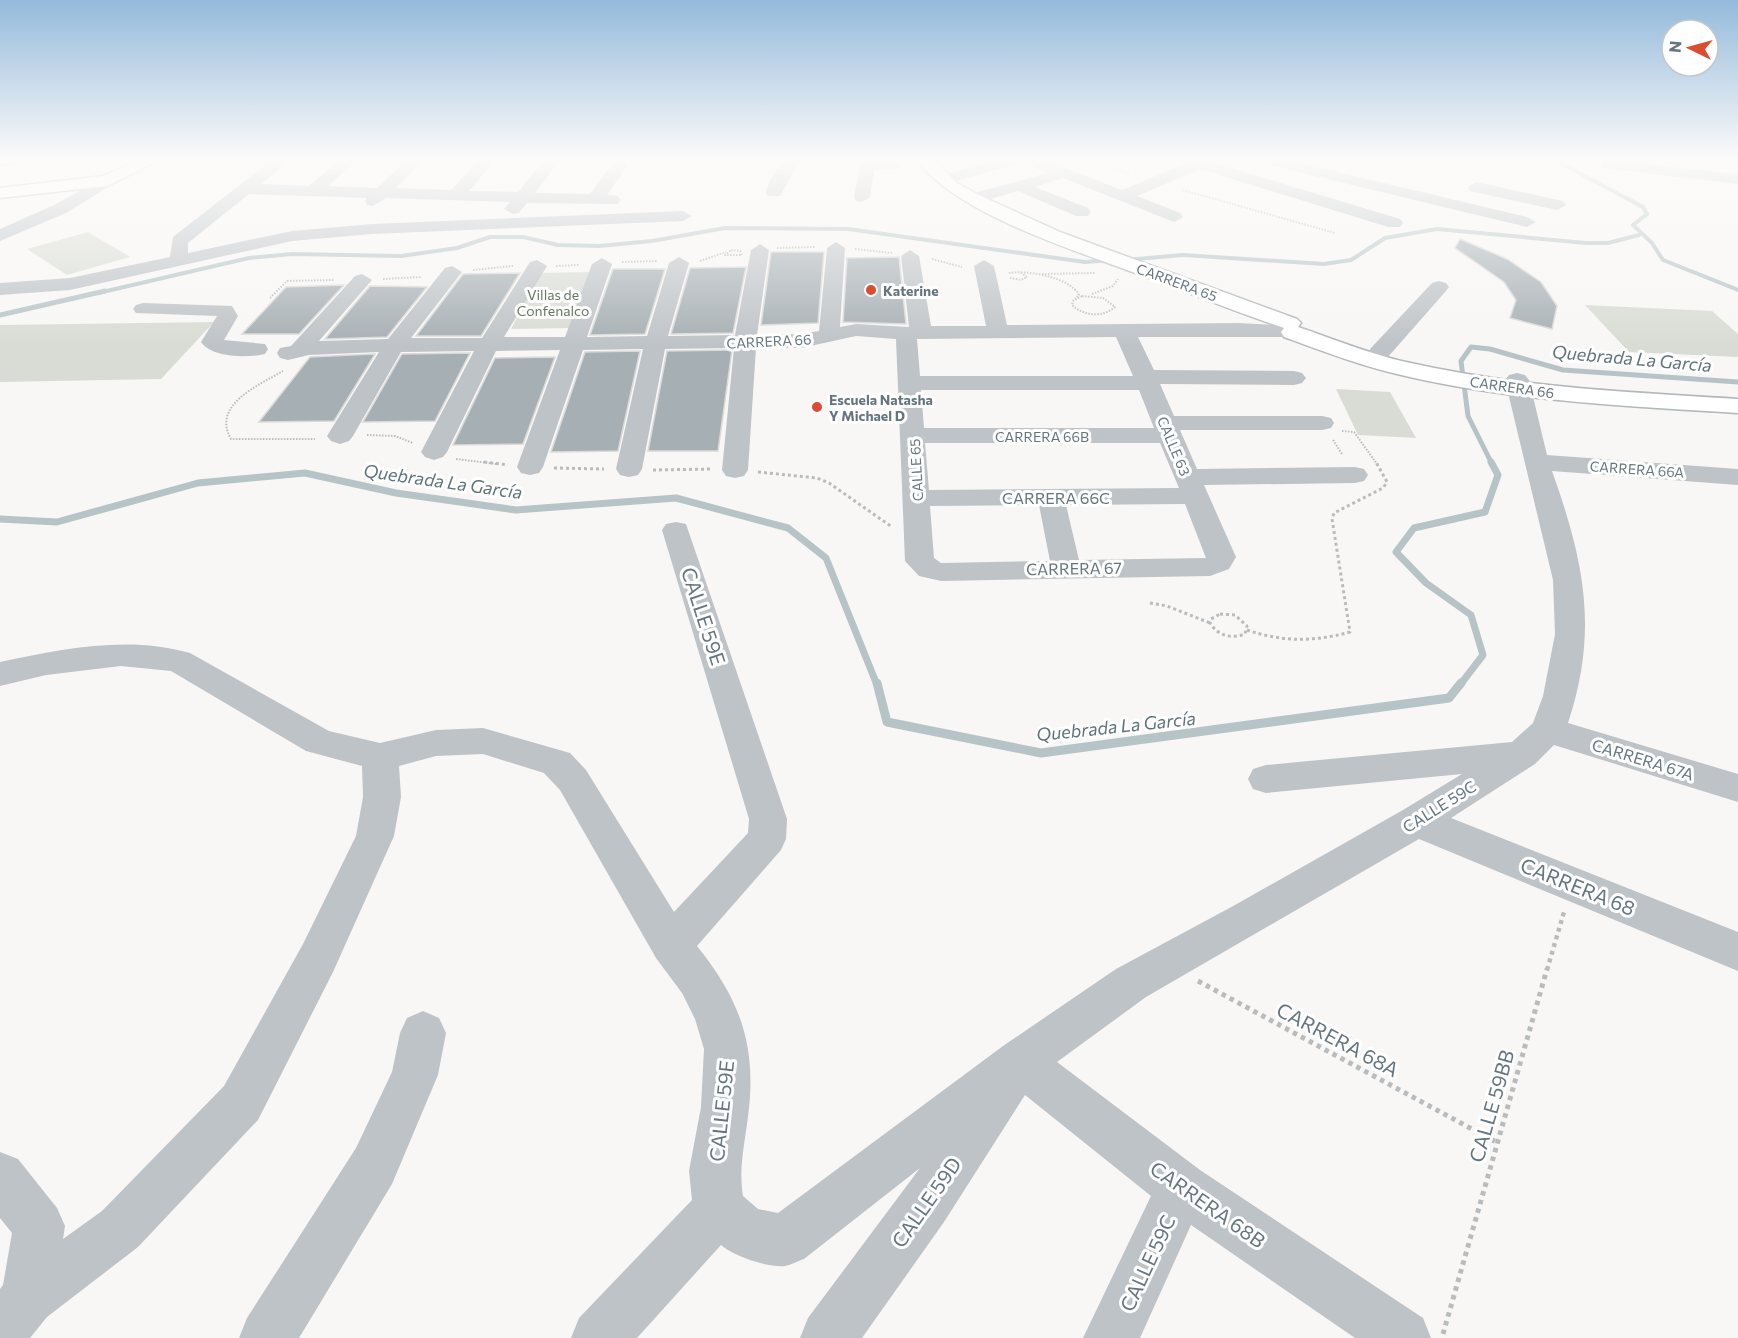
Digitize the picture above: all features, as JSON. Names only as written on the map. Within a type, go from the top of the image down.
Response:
[{"type":"main road","name":"CARRERA 65","points":[[1025,221],[1131,268],[1241,305],[1289,328]]},
{"type":"main road","name":"CARRERA 66","points":[[1289,328],[1443,371]]},
{"type":"main road","name":"CARRERA 66","points":[[1289,328],[1358,357],[1508,384],[1738,406]]},
{"type":"main road","name":"CARRERA 66","points":[[1508,384],[1738,394]]},
{"type":"street","points":[[0,236],[33,221]]},
{"type":"street","points":[[179,260],[180,241],[204,221]]},
{"type":"street","points":[[341,232],[352,221]]},
{"type":"street","points":[[500,225],[503,221]]},
{"type":"street","points":[[0,290],[70,284],[292,236],[572,221]]},
{"type":"street","points":[[1389,221],[1394,223]]},
{"type":"street","points":[[0,222],[28,224]]},
{"type":"street","points":[[829,335],[836,248]]},
{"type":"street","points":[[735,470],[745,343],[760,250]]},
{"type":"street","name":"CALLE 65","points":[[910,256],[913,333],[910,383],[920,561],[928,569]]},
{"type":"street","points":[[629,469],[656,344],[679,263]]},
{"type":"street","points":[[530,466],[571,344],[602,264]]},
{"type":"street","points":[[434,452],[488,345],[537,266]]},
{"type":"street","points":[[984,266],[998,331]]},
{"type":"street","points":[[340,436],[394,345],[452,272]]},
{"type":"street","points":[[287,357],[362,280]]},
{"type":"street","points":[[1379,353],[1439,287]]},
{"type":"street","points":[[1238,329],[1253,324],[1241,305]]},
{"type":"street","name":"CARRERA 66","points":[[143,309],[225,310],[228,316],[212,338],[212,342],[222,347],[278,348],[287,357],[394,345],[801,341],[856,330],[913,333],[1289,328]]},
{"type":"street","name":"CALLE 63","points":[[1123,331],[1221,557],[1219,563]]},
{"type":"street","points":[[236,369],[233,365],[234,361],[257,349]]},
{"type":"street","points":[[910,383],[1294,378]]},
{"type":"street","name":"CALLE 59C","points":[[1019,1062],[1131,983],[1250,918],[1417,821],[1522,754],[1548,730],[1560,696],[1571,634],[1566,569],[1550,501],[1508,384]]},
{"type":"street","name":"CARRERA 66B","points":[[914,436],[1322,423]]},
{"type":"street","name":"CARRERA 66A","points":[[1536,462],[1738,477]]},
{"type":"street","name":"CARRERA 66C","points":[[917,498],[1052,497],[1355,475]]},
{"type":"street","points":[[1052,497],[1066,568]]},
{"type":"street","name":"CALLE 59E","points":[[676,530],[768,819],[766,839],[671,945],[697,979],[716,1014],[727,1049],[725,1107],[714,1171],[719,1209]]},
{"type":"street","name":"CARRERA 67","points":[[928,569],[941,572],[1210,567],[1219,563]]},
{"type":"street","points":[[0,674],[45,664],[121,655],[178,661],[319,742],[380,757],[436,742],[483,741],[557,763],[573,780],[671,945]]},
{"type":"street","name":"CARRERA 67A","points":[[1548,730],[1738,788]]},
{"type":"street","points":[[1266,779],[1522,754]]},
{"type":"street","points":[[14,1314],[120,1229],[241,1103],[318,958],[375,836],[382,796],[380,757]]},
{"type":"street","name":"CARRERA 68","points":[[1417,821],[1738,952]]},
{"type":"street","points":[[267,1338],[374,1166],[415,1075],[423,1033]]},
{"type":"street","points":[[599,1338],[719,1209],[746,1233],[785,1240],[1019,1062]]},
{"type":"street","name":"CARRERA 68B","points":[[1019,1062],[1182,1188],[1403,1338]]},
{"type":"street","name":"CALLE 59D","points":[[828,1338],[927,1204],[1019,1062]]},
{"type":"street","points":[[0,1177],[39,1226],[14,1314]]},
{"type":"street","name":"CALLE 59C","points":[[1111,1338],[1182,1188]]},
{"type":"path","points":[[1294,221],[1335,233]]},
{"type":"path","points":[[270,298],[287,281],[409,278],[452,272],[635,261],[679,263],[710,259],[738,250],[836,248],[939,260],[957,267],[984,266],[1012,272],[1032,273],[1086,274],[1131,268]]},
{"type":"path","points":[[726,252],[726,256],[735,257],[742,255],[738,250]]},
{"type":"path","points":[[1075,299],[1113,286],[1131,268]]},
{"type":"path","points":[[1012,272],[1007,275],[1011,279],[1027,277],[1020,272]]},
{"type":"path","points":[[1032,273],[1076,289],[1078,295],[1072,305],[1074,308],[1088,313],[1109,312],[1115,307],[1109,300],[1089,296]]},
{"type":"path","points":[[1210,624],[1215,615],[1227,614],[1240,618],[1247,630],[1288,642],[1309,641],[1350,632],[1332,519],[1334,513],[1347,504],[1377,493],[1387,482],[1371,452],[1354,432]]},
{"type":"path","points":[[1150,603],[1167,606],[1210,624],[1218,633],[1225,636],[1240,636],[1247,630]]},
{"type":"path","name":"CALLE 59BB","points":[[1442,1338],[1496,1142],[1573,884]]},
{"type":"path","name":"CARRERA 68A","points":[[1165,963],[1496,1142]]},
{"type":"green space","points":[[88,232],[130,257],[67,275],[27,249]]},
{"type":"green space","name":"Villas de Confenalco","points":[[592,272],[571,328],[511,329],[540,273]]},
{"type":"green space","points":[[1585,305],[1712,311],[1738,334],[1738,357],[1629,352]]},
{"type":"green space","points":[[214,322],[161,379],[0,382],[0,325]]},
{"type":"green space","points":[[1336,389],[1390,392],[1416,438],[1358,435]]},
{"type":"building","points":[[1460,239],[1507,259],[1541,282],[1557,306],[1552,329],[1510,318],[1516,300],[1504,282],[1455,248]]},
{"type":"building","points":[[771,252],[824,252],[818,323],[761,325]]},
{"type":"building","points":[[899,257],[906,324],[843,322],[847,258]]},
{"type":"building","points":[[746,267],[733,333],[671,334],[690,268]]},
{"type":"building","points":[[613,269],[665,269],[645,334],[590,335]]},
{"type":"building","points":[[520,273],[481,336],[416,336],[463,274]]},
{"type":"building","points":[[344,285],[299,334],[242,334],[286,287]]},
{"type":"building","points":[[370,286],[427,287],[387,337],[325,339]]},
{"type":"building","points":[[732,350],[718,451],[648,451],[667,351]]},
{"type":"building","points":[[640,351],[618,451],[551,452],[585,352]]},
{"type":"building","points":[[470,353],[435,421],[363,422],[402,354]]},
{"type":"building","points":[[375,354],[334,421],[259,422],[310,357]]},
{"type":"building","points":[[555,357],[523,444],[453,445],[495,358]]},
{"type":"waterway","name":"Quebrada La García","points":[[1638,221],[1633,225],[1652,243],[1663,260],[1738,290]]},
{"type":"waterway","points":[[98,293],[249,258],[292,254],[401,256],[457,248],[490,237],[523,237],[558,245],[599,246],[652,241],[725,228],[848,229],[1085,262],[1113,260]]},
{"type":"waterway","points":[[1125,260],[1183,255],[1324,264],[1351,260],[1385,238],[1437,229],[1586,243],[1608,243],[1639,235]]},
{"type":"waterway","points":[[0,315],[105,291]]},
{"type":"waterway","name":"Quebrada La García","points":[[1491,462],[1468,416],[1461,361],[1471,347],[1490,349],[1563,370],[1738,382]]},
{"type":"waterway","name":"Quebrada La García","points":[[1460,685],[1483,655],[1471,615],[1426,583],[1396,552],[1414,528],[1485,512],[1498,475],[1491,462]]},
{"type":"waterway","name":"Quebrada La García","points":[[0,519],[57,522],[198,483],[305,473],[396,493],[516,510],[676,498],[788,528],[826,558],[877,685]]},
{"type":"waterway","name":"Quebrada La García","points":[[877,683],[887,722],[1041,753],[1449,698],[1461,683]]},
{"type":"place","name":"Katerine","points":[[871,290]]},
{"type":"place","name":"Escuela Natasha Y Michael D","points":[[817,407]]}]
